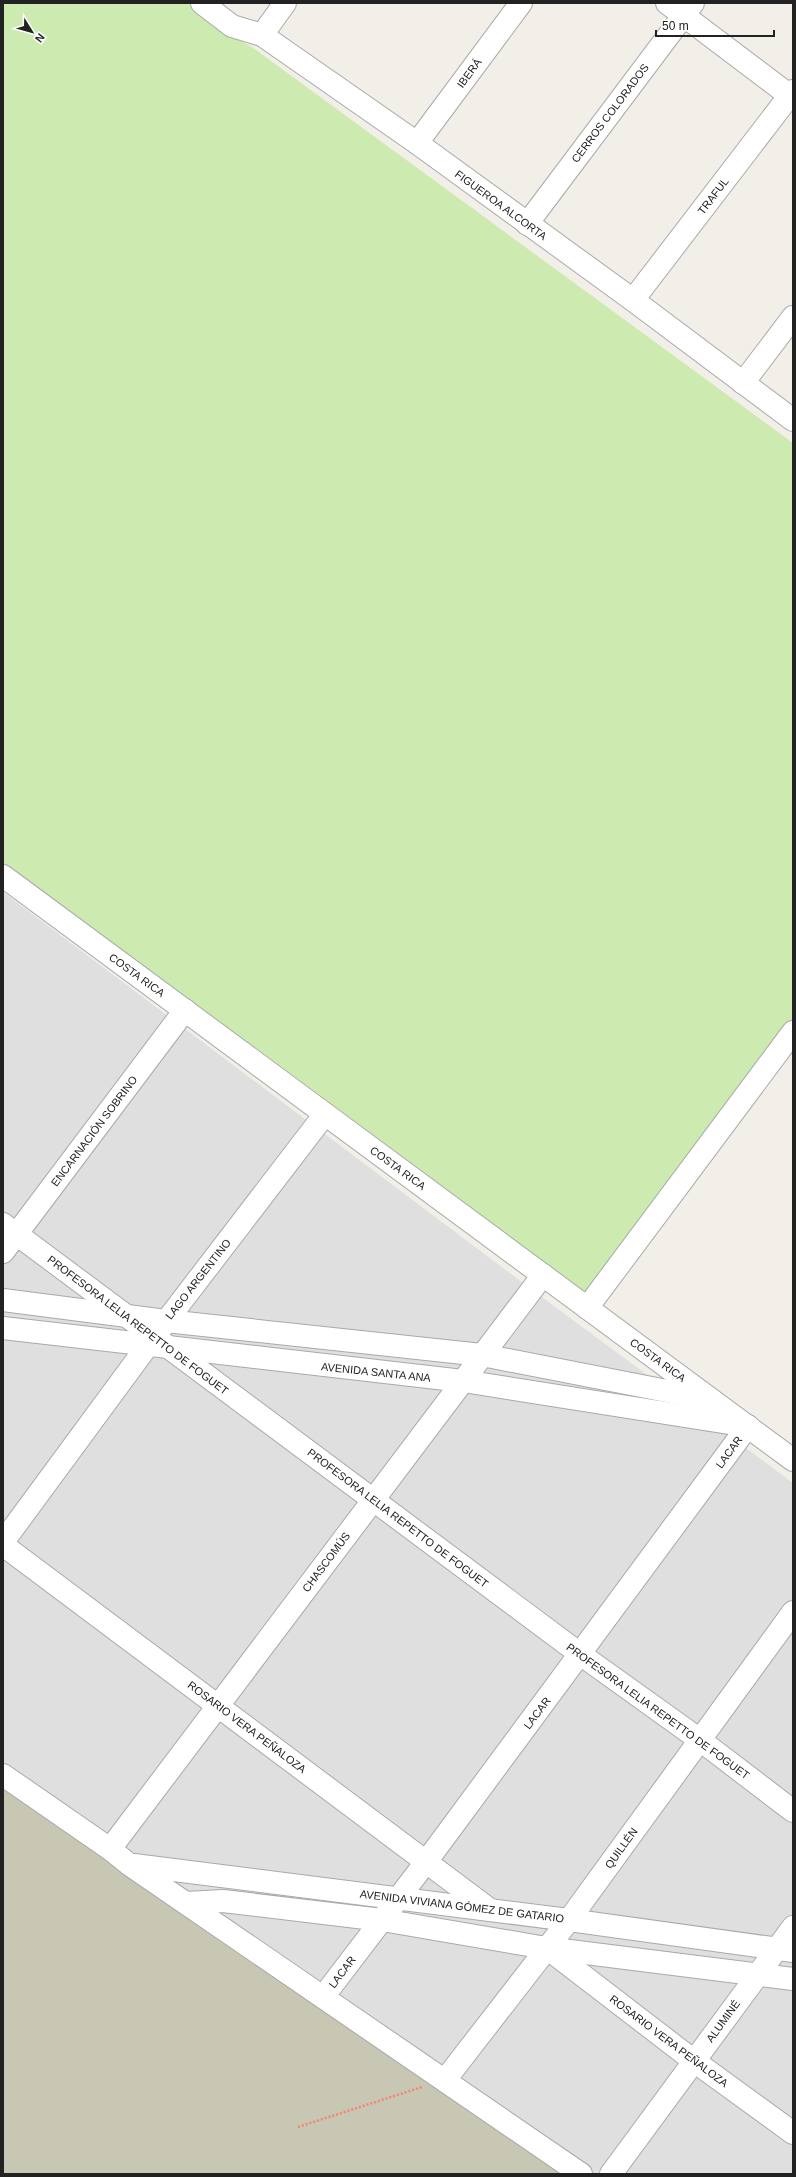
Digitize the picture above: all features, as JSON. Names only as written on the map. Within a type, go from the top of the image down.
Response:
[{"type":"street","name":"FIGUEROA ALCORTA","points":[[202,3],[232,26],[262,35],[417,143],[633,300],[793,420]]},
{"type":"street","points":[[262,35],[285,3]]},
{"type":"street","name":"IBERÁ","points":[[417,143],[521,3]]},
{"type":"street","points":[[681,7],[792,95]]},
{"type":"street","name":"CERROS COLORADOS","points":[[527,224],[681,7]]},
{"type":"street","name":"TRAFUL","points":[[633,300],[792,95]]},
{"type":"street","points":[[743,383],[793,317]]},
{"type":"street","name":"COSTA RICA","points":[[5,880],[185,1010],[793,1460]]},
{"type":"street","name":"ENCARNACIÓN SOBRINO","points":[[3,1252],[10,1229],[185,1010]]},
{"type":"street","points":[[587,1308],[793,1032]]},
{"type":"street","name":"LAGO ARGENTINO","points":[[3,1542],[159,1338],[325,1114]]},
{"type":"street","name":"PROFESORA LELIA REPETTO DE FOGUET","points":[[10,1229],[124,1316]]},
{"type":"street","name":"CHASCOMÚS","points":[[110,1849],[543,1275]]},
{"type":"street","name":"AVENIDA SANTA ANA","points":[[3,1300],[124,1316],[159,1338],[463,1382],[748,1426]]},
{"type":"street","name":"AVENIDA SANTA ANA","points":[[3,1328],[159,1338],[482,1355],[713,1400]]},
{"type":"street","name":"PROFESORA LELIA REPETTO DE FOGUET","points":[[159,1338],[373,1500],[580,1654],[700,1740],[793,1811]]},
{"type":"street","name":"LACAR","points":[[323,1997],[426,1862],[748,1426]]},
{"type":"street","name":"ROSARIO VERA PEÑALOZA","points":[[3,1546],[218,1705],[490,1910]]},
{"type":"street","name":"QUILLÉN","points":[[445,2080],[568,1920],[793,1612]]},
{"type":"street","points":[[3,1775],[110,1849],[130,1865],[581,2174]]},
{"type":"street","name":"AVENIDA VIVIANA GÓMEZ DE GATARIO","points":[[130,1865],[568,1920],[785,1950]]},
{"type":"street","points":[[186,1903],[223,1901],[382,1920],[546,1948],[793,1979]]},
{"type":"street","name":"ALUMINÉ","points":[[611,2174],[758,1974],[785,1950],[793,1927]]},
{"type":"street","name":"ROSARIO VERA PEÑALOZA","points":[[546,1948],[694,2061],[793,2133]]},
{"type":"path","points":[[298,2127],[445,2080]]},
{"type":"shaded area","points":[[3,892],[531,1289],[793,1483],[793,2174],[588,2174],[3,1770]]},
{"type":"shaded area","points":[[3,1783],[581,2174],[3,2174]]},
{"type":"green space","points":[[3,3],[187,3],[227,33],[252,47],[793,443],[793,1027],[587,1301],[3,868]]}]
